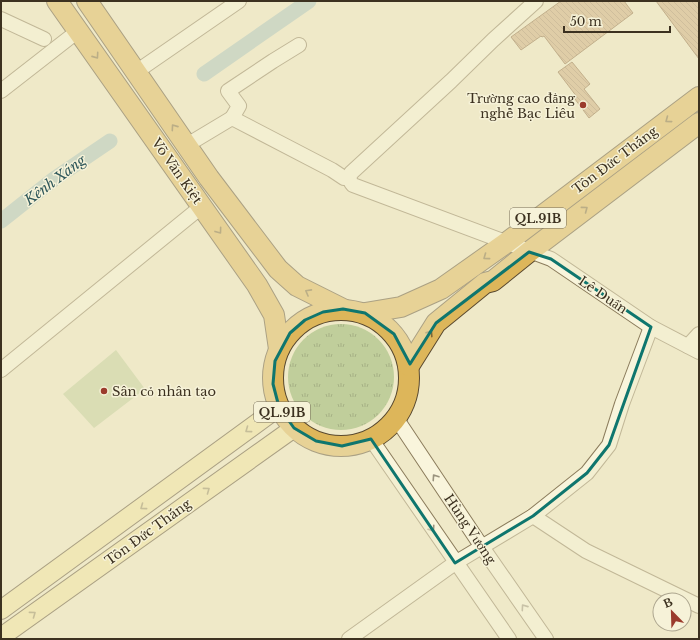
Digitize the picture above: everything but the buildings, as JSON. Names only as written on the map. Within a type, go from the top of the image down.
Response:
[{"type":"highway","name":"Võ Văn Kiệt","points":[[57,1],[257,285],[274,315],[279,349]]},
{"type":"highway","name":"Võ Văn Kiệt","points":[[87,1],[209,178],[278,269],[297,286],[342,309]]},
{"type":"highway","name":"Tôn Đức Thắng","points":[[365,313],[400,307],[441,289],[506,243],[699,97]]},
{"type":"highway","name":"Tôn Đức Thắng","points":[[409,366],[436,323],[485,283],[493,281],[699,123]]},
{"type":"highway","name":"Tôn Đức Thắng","points":[[342,309],[365,313],[381,322],[394,334],[401,344],[409,366],[410,382],[407,397],[400,412],[391,424],[371,439],[342,446],[329,445],[316,441],[294,428],[279,408],[273,384],[273,372],[279,349],[290,333],[305,320],[323,312],[342,309]]},
{"type":"main road","name":"Tôn Đức Thắng","points":[[1,610],[279,408]]},
{"type":"main road","name":"Tôn Đức Thắng","points":[[1,637],[294,428]]},
{"type":"street","points":[[136,72],[221,15],[239,1]]},
{"type":"street","points":[[349,178],[351,173],[366,158],[536,1]]},
{"type":"street","points":[[1,19],[44,39]]},
{"type":"street","points":[[1,91],[78,31]]},
{"type":"street","points":[[187,145],[232,118],[239,106],[228,91],[299,45]]},
{"type":"street","name":"Lê Duẩn","points":[[232,118],[332,170],[344,178],[349,178],[353,185],[551,259],[652,327],[693,349]]},
{"type":"street","points":[[1,370],[196,200],[209,178]]},
{"type":"street","points":[[349,639],[456,563],[532,516],[587,473],[609,446],[622,404],[652,327]]},
{"type":"street","points":[[693,349],[699,334]]},
{"type":"street","name":"Hùng Vương","points":[[396,418],[482,547],[546,639]]},
{"type":"street","points":[[371,439],[509,639]]},
{"type":"street","points":[[532,516],[586,551],[699,606]]},
{"type":"highlighted area","points":[[529,252],[551,259],[651,327],[609,445],[587,473],[533,516],[455,563],[371,439],[342,446],[316,441],[294,428],[279,407],[273,384],[275,361],[290,333],[305,320],[323,312],[343,309],[365,313],[394,334],[410,364],[436,323]]},
{"type":"green space","points":[[341,324],[361,328],[379,339],[390,357],[394,377],[390,397],[379,415],[361,426],[341,430],[321,426],[303,415],[292,397],[288,377],[292,357],[303,339],[321,328]]},
{"type":"green space","name":"Sân cỏ nhân tạo","points":[[116,350],[145,389],[94,428],[63,394]]},
{"type":"waterway","name":"Kênh Xáng","points":[[204,74],[309,1]]},
{"type":"waterway","name":"Kênh Xáng","points":[[1,221],[54,179],[110,141]]},
{"type":"place","name":"Trường cao đẳng nghề Bạc Liêu","points":[[583,105]]},
{"type":"place","name":"Sân cỏ nhân tạo","points":[[104,391]]}]
